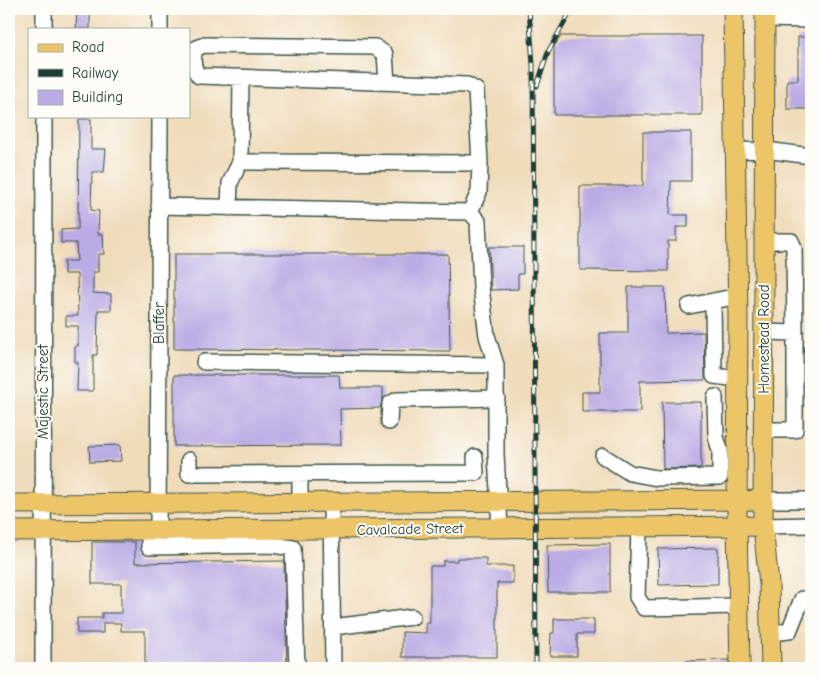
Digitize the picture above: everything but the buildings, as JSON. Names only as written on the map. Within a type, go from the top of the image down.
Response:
[{"type":"main road","name":"Homestead Road","points":[[733,9],[738,380],[729,450],[738,500],[740,668]]},
{"type":"main road","name":"Homestead Road","points":[[765,14],[763,130],[765,324],[763,526],[769,584],[771,668]]},
{"type":"main road","points":[[736,130],[763,130]]},
{"type":"main road","points":[[738,317],[765,324]]},
{"type":"main road","name":"Cavalcade Street","points":[[9,504],[763,500]]},
{"type":"main road","name":"Cavalcade Street","points":[[9,531],[158,529],[291,539],[332,530],[763,526]]},
{"type":"street","points":[[44,9],[44,28]]},
{"type":"street","points":[[160,9],[160,28]]},
{"type":"street","points":[[765,14],[811,20]]},
{"type":"street","points":[[386,82],[385,54],[375,47],[204,45],[195,49],[192,56],[194,71],[199,76],[467,85],[476,90],[480,163],[478,192],[470,212]]},
{"type":"street","points":[[228,208],[230,183],[240,162],[241,77]]},
{"type":"street","name":"Majestic Street","points":[[43,668],[44,118]]},
{"type":"street","name":"Blaffer","points":[[158,529],[160,118]]},
{"type":"street","points":[[736,150],[763,150],[811,156]]},
{"type":"street","points":[[240,162],[480,163]]},
{"type":"street","points":[[159,206],[470,212],[478,221],[481,287],[487,336],[496,364],[496,454],[500,528]]},
{"type":"street","points":[[764,241],[791,241],[794,248],[795,333],[795,430],[764,430]]},
{"type":"street","points":[[689,306],[738,296]]},
{"type":"street","points":[[713,301],[714,376],[738,380]]},
{"type":"street","points":[[765,324],[795,333]]},
{"type":"street","points":[[204,362],[496,364]]},
{"type":"street","points":[[603,456],[630,472],[657,478],[720,477],[729,450],[716,437],[715,397]]},
{"type":"street","points":[[389,422],[390,404],[397,400],[497,398]]},
{"type":"street","points":[[189,460],[189,474],[300,475],[476,473],[475,457]]},
{"type":"street","points":[[300,475],[300,503]]},
{"type":"street","name":"Cavalcade Street","points":[[763,500],[811,500]]},
{"type":"street","points":[[331,503],[333,668]]},
{"type":"street","name":"Cavalcade Street","points":[[763,526],[811,525]]},
{"type":"street","points":[[639,526],[637,597],[644,608],[738,606]]},
{"type":"street","points":[[291,539],[297,668]]},
{"type":"street","points":[[771,633],[789,631],[802,599],[811,599]]},
{"type":"street","points":[[333,627],[412,617]]},
{"type":"railway","points":[[529,9],[533,65],[536,668]]},
{"type":"railway","points":[[537,86],[548,52],[572,9]]}]
